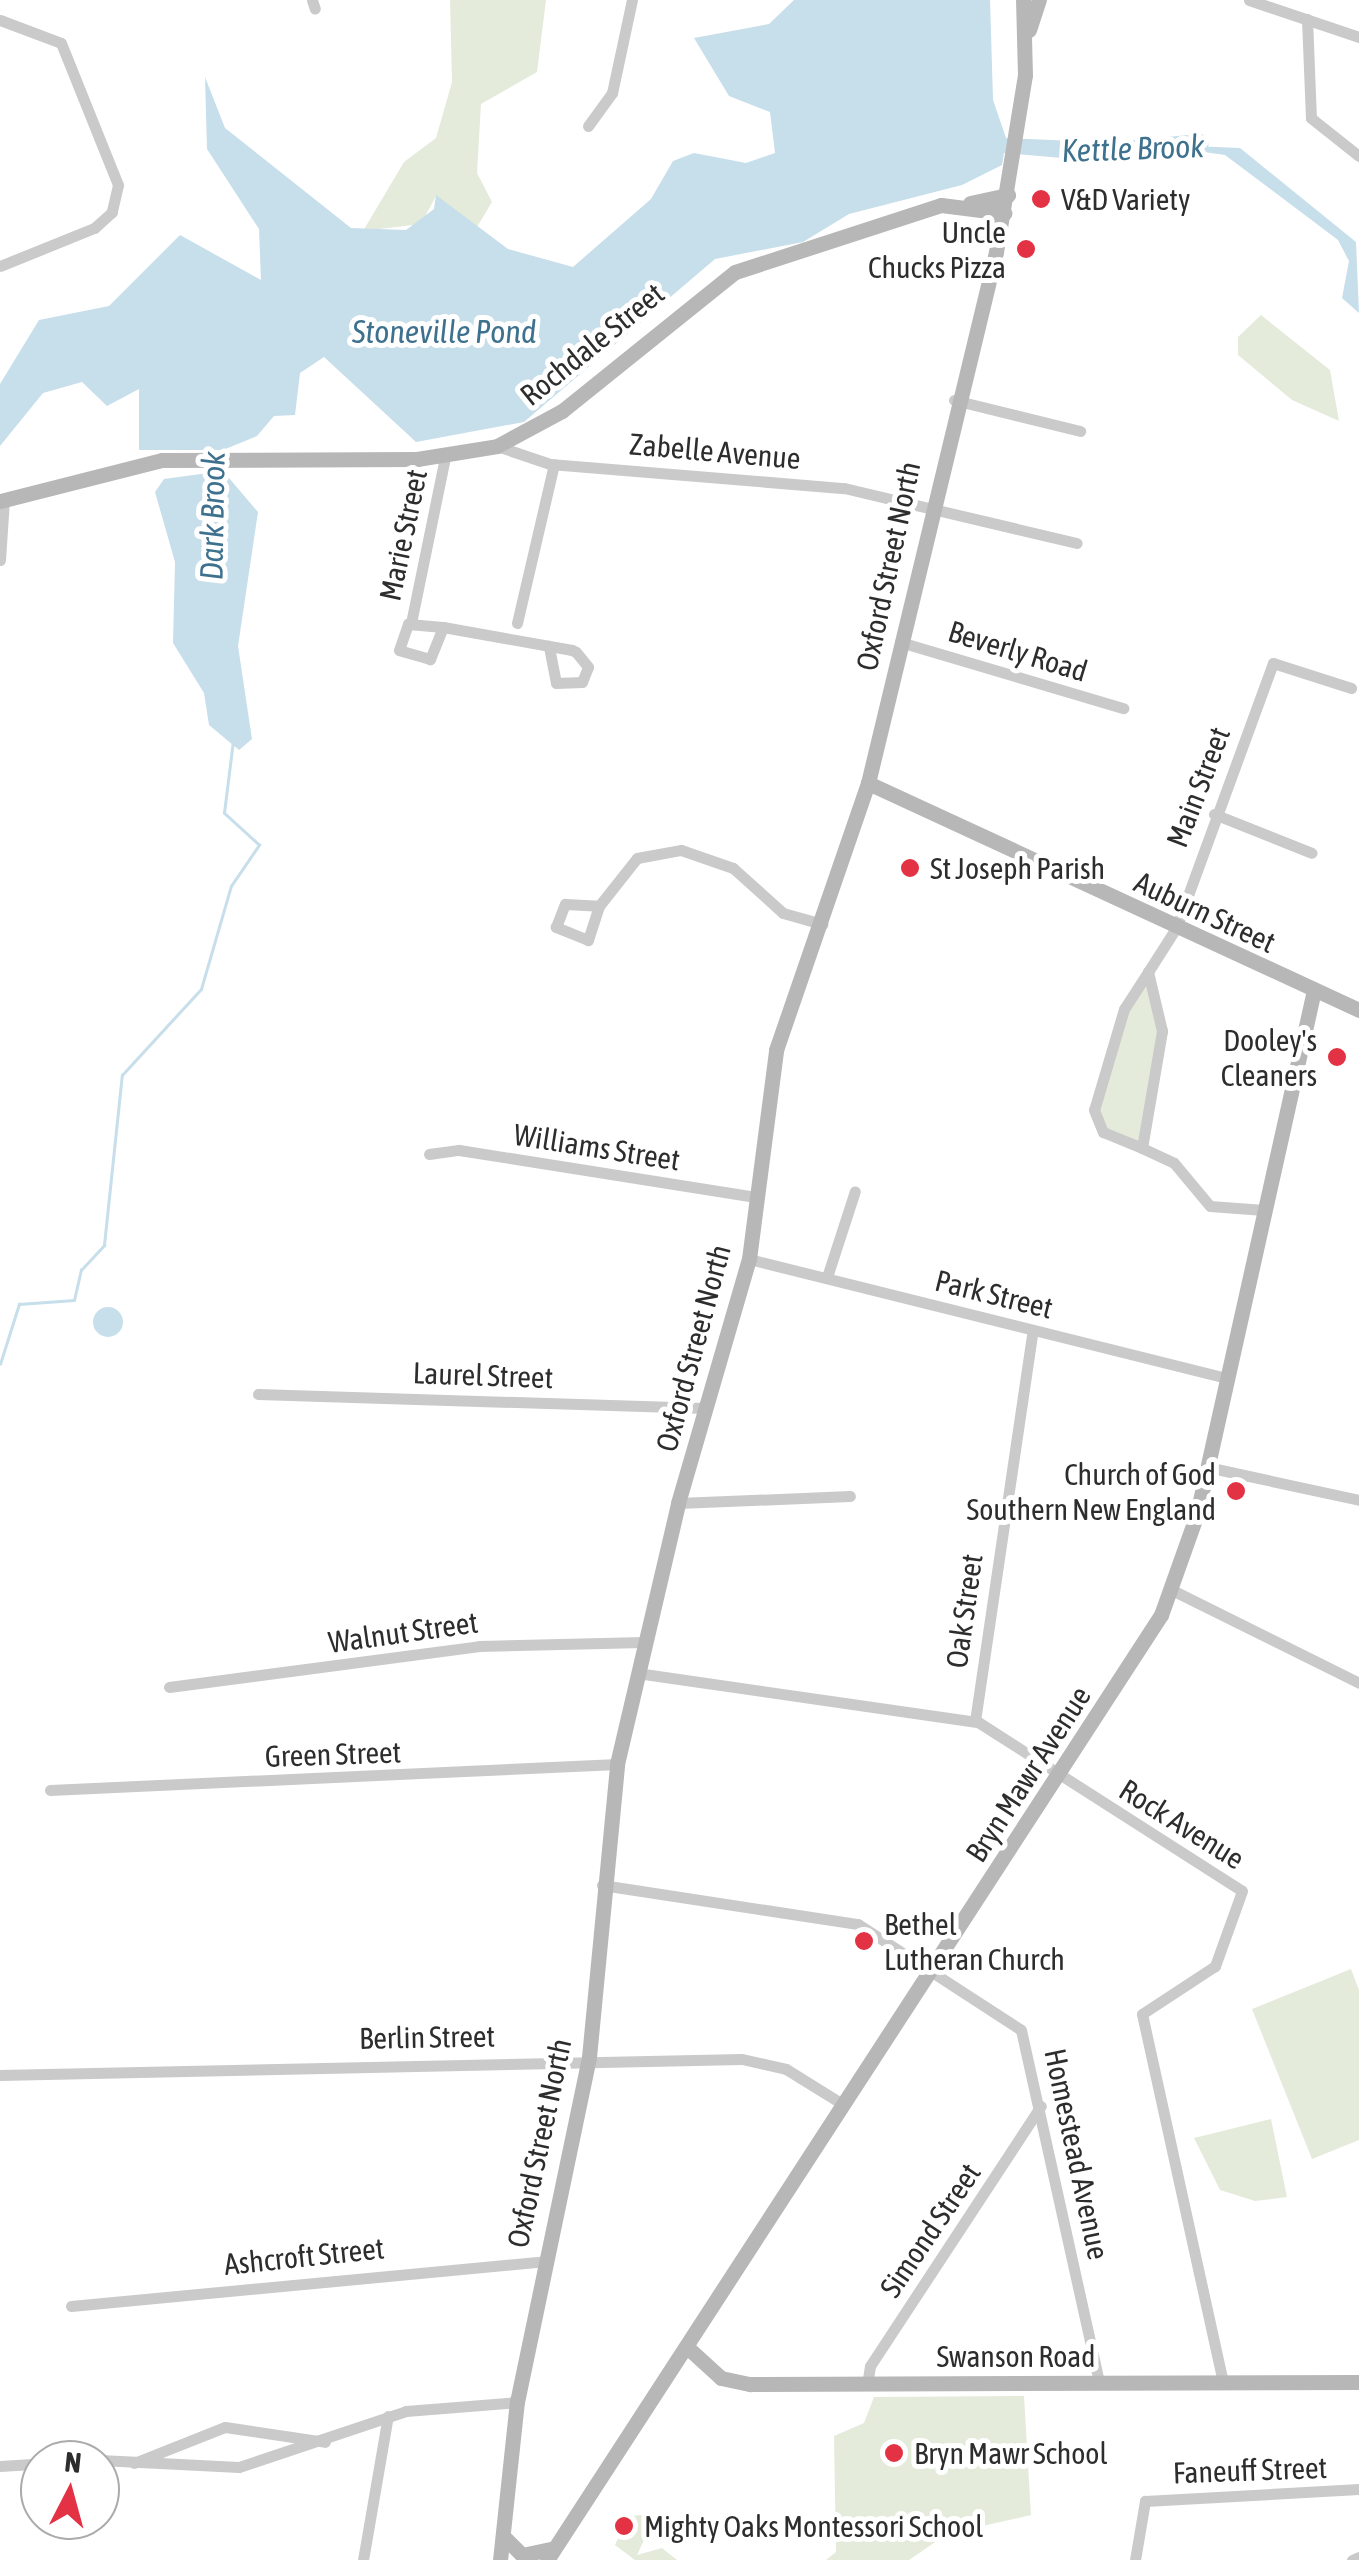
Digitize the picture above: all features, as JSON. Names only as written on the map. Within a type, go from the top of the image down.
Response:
[{"type":"street","points":[[588,126],[612,93],[632,0]]},
{"type":"street","points":[[1022,0],[1027,34]]},
{"type":"street","points":[[1027,34],[1039,0]]},
{"type":"street","points":[[1249,0],[1359,36]]},
{"type":"street","points":[[1307,19],[1311,118],[1359,156]]},
{"type":"street","points":[[0,20],[60,43],[118,184],[112,212],[94,228],[0,266]]},
{"type":"street","name":"Oxford Street North","points":[[500,2560],[517,2402],[542,2262],[589,2059],[602,1884],[618,1764],[678,1502],[749,1260],[776,1050],[868,783],[954,400],[1004,214],[1014,168],[1027,34]]},
{"type":"street","name":"Rochdale Street","points":[[2,500],[135,464],[212,456],[445,458],[497,446],[562,411],[735,272],[1008,195]]},
{"type":"street","points":[[970,203],[1004,214]]},
{"type":"street","points":[[954,400],[1080,431]]},
{"type":"street","name":"Zabelle Avenue","points":[[497,446],[554,464],[826,486],[929,506],[1076,543]]},
{"type":"street","name":"Marie Street","points":[[411,623],[445,458]]},
{"type":"street","points":[[517,623],[554,464]]},
{"type":"street","points":[[0,560],[2,500]]},
{"type":"street","points":[[443,627],[436,654],[418,660],[397,643],[411,623],[443,627],[549,646]]},
{"type":"street","name":"Beverly Road","points":[[900,642],[1123,708]]},
{"type":"street","name":"Main Street","points":[[1264,1210],[1210,1206],[1174,1163],[1102,1132],[1094,1110],[1124,1009],[1176,928],[1214,814],[1272,663],[1351,688]]},
{"type":"street","name":"Auburn Street","points":[[868,783],[1359,1010]]},
{"type":"street","points":[[1214,814],[1312,853]]},
{"type":"street","points":[[600,906],[638,858],[682,850],[724,862],[782,913],[822,924]]},
{"type":"street","points":[[1142,1148],[1162,1031],[1148,972]]},
{"type":"street","name":"Bryn Mawr Avenue","points":[[503,2536],[522,2555],[549,2554],[1060,1776],[1172,1590],[1207,1467],[1314,990]]},
{"type":"street","name":"Williams Street","points":[[429,1154],[460,1150],[756,1197]]},
{"type":"street","points":[[827,1278],[855,1190]]},
{"type":"street","name":"Park Street","points":[[749,1260],[1226,1378]]},
{"type":"street","name":"Oak Street","points":[[975,1721],[1032,1330]]},
{"type":"street","name":"Laurel Street","points":[[258,1394],[706,1408]]},
{"type":"street","points":[[1207,1467],[1359,1500]]},
{"type":"street","points":[[678,1502],[850,1496]]},
{"type":"street","points":[[1172,1590],[1359,1683]]},
{"type":"street","name":"Walnut Street","points":[[169,1687],[489,1645],[644,1642]]},
{"type":"street","name":"Rock Avenue","points":[[637,1673],[975,1721],[1242,1891],[1215,1966],[1142,2014],[1223,2384]]},
{"type":"street","name":"Green Street","points":[[50,1790],[618,1764]]},
{"type":"street","name":"Homestead Avenue","points":[[602,1884],[846,1920],[934,1966],[1021,2030],[1041,2106],[1099,2383]]},
{"type":"street","name":"Berlin Street","points":[[0,2075],[589,2059],[757,2060],[844,2106]]},
{"type":"street","name":"Simond Street","points":[[867,2384],[870,2366],[1041,2106]]},
{"type":"street","name":"Ashcroft Street","points":[[71,2306],[542,2262]]},
{"type":"street","name":"Swanson Road","points":[[687,2346],[733,2382],[1359,2382]]},
{"type":"street","points":[[120,2462],[239,2466],[325,2442],[388,2416],[517,2402]]},
{"type":"street","points":[[363,2560],[388,2416]]},
{"type":"street","points":[[134,2463],[224,2427],[325,2442]]},
{"type":"street","name":"Faneuff Street","points":[[1135,2560],[1145,2501],[1359,2488]]},
{"type":"green space","points":[[450,0],[546,0],[537,72],[481,104],[477,173],[492,202],[477,227],[436,196],[421,224],[363,231],[404,162],[436,138],[452,82]]},
{"type":"green space","points":[[1261,315],[1330,370],[1339,421],[1292,400],[1238,355],[1238,337]]},
{"type":"green space","points":[[1148,972],[1162,1013],[1142,1148],[1100,1129],[1095,1102],[1126,1005]]},
{"type":"green space","points":[[1351,1969],[1359,1990],[1359,2140],[1312,2159],[1252,2009]]},
{"type":"green space","points":[[1271,2119],[1287,2197],[1255,2201],[1220,2190],[1194,2138]]},
{"type":"green space","points":[[1024,2396],[1031,2515],[947,2534],[909,2560],[826,2560],[836,2552],[834,2436],[864,2423],[874,2397]]},
{"type":"green space","points":[[641,2515],[653,2521],[637,2555],[662,2548],[677,2560],[635,2560],[615,2545],[628,2516]]},
{"type":"water","name":"Stoneville Pond","points":[[794,0],[990,0],[993,100],[1006,138],[1240,148],[1356,242],[1359,313],[1342,298],[1349,261],[1338,240],[1225,155],[1190,150],[1120,163],[1004,153],[1002,165],[962,185],[849,214],[803,242],[715,259],[524,422],[416,442],[324,357],[300,373],[295,415],[274,416],[257,436],[223,450],[139,450],[139,389],[107,406],[82,382],[43,393],[0,446],[0,384],[39,320],[109,306],[180,235],[261,280],[259,229],[207,149],[205,77],[225,128],[351,228],[406,230],[434,209],[436,195],[508,249],[573,267],[651,199],[673,161],[694,153],[746,163],[775,153],[770,112],[729,96],[694,38],[769,24]]},
{"type":"water","points":[[223,471],[258,512],[238,646],[252,739],[239,750],[209,725],[204,693],[173,643],[175,562],[155,492],[164,479]]},
{"type":"water","points":[[108,1307],[119,1311],[123,1322],[119,1333],[108,1337],[97,1333],[93,1322],[97,1311]]},
{"type":"waterway","name":"Kettle Brook","points":[[1136,149],[1200,143]]},
{"type":"waterway","name":"Dark Brook","points":[[0,1364],[19,1304],[74,1300],[81,1270],[104,1245],[122,1075],[201,989],[231,886],[259,845],[224,813],[233,741]]},
{"type":"place","name":"V&D Variety","points":[[1041,199]]},
{"type":"place","name":"Uncle Chucks Pizza","points":[[1026,249]]},
{"type":"place","name":"St Joseph Parish","points":[[910,868]]},
{"type":"place","name":"Dooley's Cleaners","points":[[1337,1057]]},
{"type":"place","name":"Church of God Southern New England","points":[[1236,1491]]},
{"type":"place","name":"Bethel Lutheran Church","points":[[864,1941]]},
{"type":"place","name":"Bryn Mawr School","points":[[894,2453]]},
{"type":"place","name":"Mighty Oaks Montessori School","points":[[624,2526]]}]
